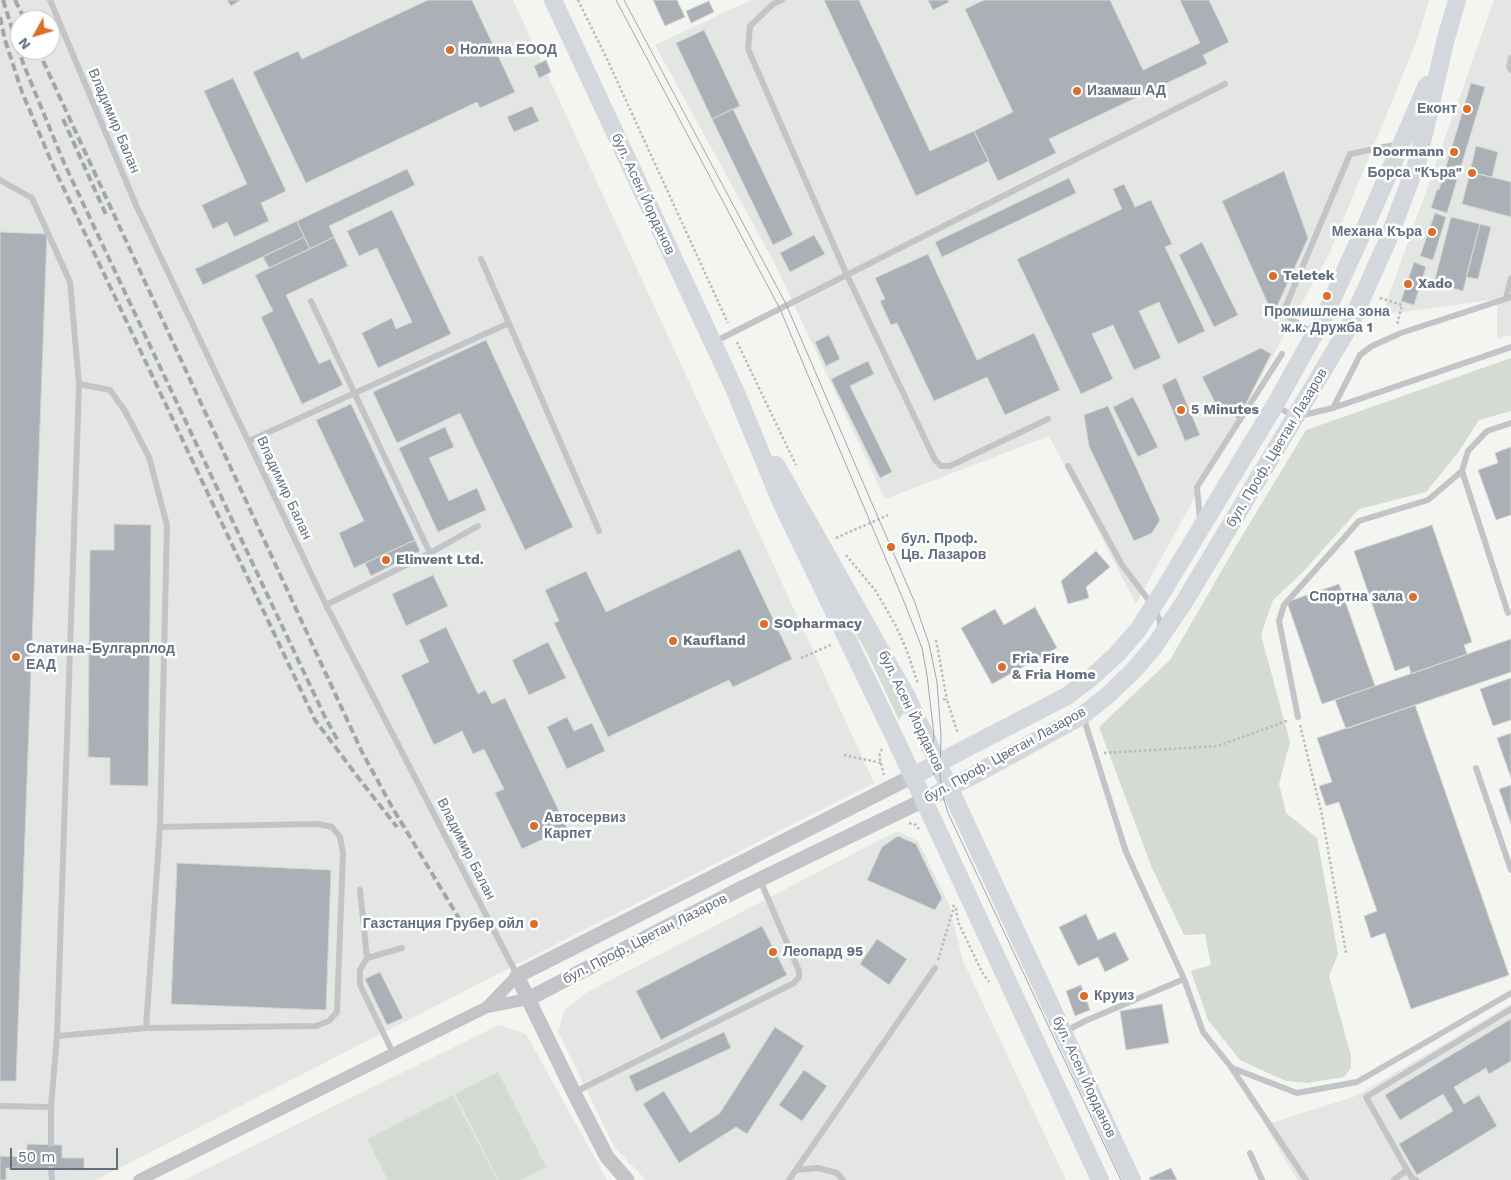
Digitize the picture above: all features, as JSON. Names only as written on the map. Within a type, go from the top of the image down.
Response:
[{"type":"main road","name":"бул. Асен Йорданов","points":[[553,0],[734,388],[781,502],[913,776],[1100,1180]]},
{"type":"main road","name":"бул. Проф. Цветан Лазаров","points":[[924,800],[1083,715],[1108,695],[1134,670],[1183,604],[1349,327],[1387,242],[1418,160],[1445,42],[1457,0]]},
{"type":"main road","name":"бул. Проф. Цветан Лазаров","points":[[913,776],[1067,696],[1092,677],[1117,654],[1138,630],[1275,405],[1314,335],[1367,223],[1445,42]]},
{"type":"main road","name":"бул. Асен Йорданов","points":[[734,388],[908,699],[1132,1180]]},
{"type":"street","name":"бул. Проф. Цветан Лазаров","points":[[517,976],[913,776]]},
{"type":"street","name":"бул. Проф. Цветан Лазаров","points":[[528,999],[760,880],[924,800]]},
{"type":"street","points":[[487,1007],[517,976],[574,1093],[608,1157],[627,1180]]},
{"type":"street","points":[[139,1180],[487,1007],[528,999]]},
{"type":"lane","name":"Владимир Балан","points":[[50,0],[136,205],[326,605],[517,976]]},
{"type":"lane","points":[[782,0],[773,4],[750,26],[748,49],[846,273],[938,464],[950,466],[1048,418]]},
{"type":"lane","points":[[1511,58],[1508,67],[1511,70]]},
{"type":"lane","points":[[712,342],[1225,84]]},
{"type":"lane","points":[[1314,335],[1283,313],[1350,154],[1402,143]]},
{"type":"lane","points":[[0,180],[32,198],[70,282],[79,384],[57,1036],[50,1107],[51,1144]]},
{"type":"lane","points":[[482,258],[599,531]]},
{"type":"lane","points":[[1333,408],[1360,355],[1372,346],[1401,333],[1509,298],[1511,278]]},
{"type":"lane","points":[[311,301],[430,554]]},
{"type":"lane","points":[[248,441],[509,323]]},
{"type":"lane","points":[[1275,405],[1296,417],[1333,408],[1511,347]]},
{"type":"lane","points":[[1201,529],[1197,486],[1282,354]]},
{"type":"lane","points":[[79,384],[110,390],[125,411],[149,457],[167,525],[160,827],[146,1028]]},
{"type":"lane","points":[[1298,717],[1279,621],[1284,604],[1359,522],[1428,500],[1462,471],[1468,451],[1487,431],[1511,423]]},
{"type":"lane","points":[[1068,466],[1122,565],[1154,606],[1160,621],[1159,638]]},
{"type":"lane","points":[[1462,471],[1508,613]]},
{"type":"lane","points":[[326,605],[430,554],[478,526]]},
{"type":"lane","points":[[1083,715],[1126,852],[1184,978],[1203,1032],[1231,1067],[1306,1180]]},
{"type":"lane","points":[[1476,768],[1511,870]]},
{"type":"lane","points":[[57,1036],[146,1028],[316,1026],[329,1022],[337,1012],[343,853],[340,837],[332,826],[318,824],[160,827]]},
{"type":"lane","points":[[574,1093],[794,983],[800,977],[760,880]]},
{"type":"lane","points":[[360,890],[367,958],[360,970],[360,985],[394,1053]]},
{"type":"lane","points":[[367,958],[402,948]]},
{"type":"lane","points":[[789,1180],[936,968]]},
{"type":"lane","points":[[1063,1032],[1184,978]]},
{"type":"lane","points":[[1231,1067],[1297,1092],[1357,1082],[1511,993]]},
{"type":"lane","points":[[1416,1180],[1412,1178],[1407,1170],[1366,1097],[1511,1009]]},
{"type":"lane","points":[[0,1106],[50,1107]]},
{"type":"lane","points":[[1250,1153],[1262,1180]]},
{"type":"lane","points":[[796,1170],[818,1168],[837,1173],[843,1180]]},
{"type":"lane","points":[[51,1169],[52,1180]]},
{"type":"lane","points":[[1394,1180],[1407,1170]]},
{"type":"path","points":[[578,0],[778,431],[798,468]]},
{"type":"path","points":[[1378,297],[1402,305],[1401,309]]},
{"type":"path","points":[[836,538],[888,515]]},
{"type":"path","points":[[833,533],[840,544]]},
{"type":"path","points":[[844,551],[876,590],[899,631],[917,677],[920,690]]},
{"type":"path","points":[[936,640],[947,700],[959,736]]},
{"type":"path","points":[[801,658],[834,643]]},
{"type":"path","points":[[907,651],[913,649]]},
{"type":"path","points":[[1095,754],[1218,746],[1298,717],[1322,815],[1346,953]]},
{"type":"path","points":[[885,777],[880,752],[886,745]]},
{"type":"path","points":[[844,755],[881,763]]},
{"type":"path","points":[[905,818],[907,823],[916,826],[921,832]]},
{"type":"path","points":[[936,968],[953,910],[954,898]]},
{"type":"shaded area","points":[[0,0],[513,0],[874,783],[96,1180],[0,1180]]},
{"type":"shaded area","points":[[751,0],[1429,0],[1417,40],[1330,252],[1136,604],[1049,436],[885,499],[775,264],[655,45]]},
{"type":"shaded area","name":"Борса \"Къра\"","points":[[1494,0],[1511,0],[1511,335],[1497,339],[1497,299],[1382,315]]},
{"type":"shaded area","points":[[1511,358],[1511,411],[1479,420],[1457,454],[1426,492],[1359,509],[1302,573],[1273,600],[1261,635],[1290,742],[1279,784],[1286,813],[1317,838],[1338,954],[1329,976],[1351,1056],[1351,1068],[1344,1077],[1307,1083],[1286,1081],[1240,1060],[1208,1020],[1191,971],[1211,965],[1205,934],[1184,935],[1152,868],[1099,727],[1170,660],[1306,430]]},
{"type":"shaded area","points":[[797,520],[905,711],[899,720],[867,653],[830,589]]},
{"type":"shaded area","points":[[897,831],[918,841],[948,902],[963,961],[1066,1180],[646,1180],[615,1148],[558,1032],[564,1011],[586,993]]},
{"type":"shaded area","points":[[1511,1004],[1511,1180],[1297,1180],[1265,1125],[1356,1096]]},
{"type":"shaded area","points":[[499,1025],[526,1034],[607,1180],[184,1180]]},
{"type":"shaded area","points":[[498,1072],[546,1167],[520,1180],[499,1180],[455,1094]]},
{"type":"shaded area","points":[[453,1095],[497,1180],[388,1180],[367,1139]]},
{"type":"building","points":[[227,0],[241,0],[231,6]]},
{"type":"building","points":[[428,0],[472,0],[515,92],[480,108],[477,102],[306,183],[253,72],[298,51],[302,59]]},
{"type":"building","points":[[653,0],[677,0],[685,17],[665,26]]},
{"type":"building","points":[[824,0],[859,0],[930,151],[974,131],[989,161],[916,196]]},
{"type":"building","points":[[928,0],[948,0],[949,2],[933,10]]},
{"type":"building","name":"Изамаш АД","points":[[984,0],[1110,0],[1143,70],[1200,43],[1180,0],[1209,0],[1229,42],[1203,55],[1207,64],[1049,139],[1056,153],[998,181],[974,131],[1013,112],[965,9]]},
{"type":"building","points":[[709,1],[714,12],[691,23],[686,11]]},
{"type":"building","points":[[704,30],[740,106],[712,119],[676,43]]},
{"type":"building","points":[[546,60],[551,72],[539,78],[534,66]]},
{"type":"building","points":[[233,78],[286,191],[261,203],[269,221],[234,237],[227,222],[213,229],[202,205],[247,184],[204,91]]},
{"type":"building","points":[[1471,83],[1485,87],[1447,213],[1431,208],[1437,189],[1439,190]]},
{"type":"building","points":[[532,106],[539,121],[514,132],[507,117]]},
{"type":"building","points":[[733,109],[793,235],[773,245],[712,119]]},
{"type":"building","points":[[1476,146],[1498,152],[1492,177],[1470,172]]},
{"type":"building","points":[[407,169],[415,185],[329,226],[334,237],[310,249],[297,221]]},
{"type":"building","name":"Teletek","points":[[1284,171],[1308,238],[1273,315],[1222,201]]},
{"type":"building","points":[[1470,172],[1511,182],[1511,217],[1462,204]]},
{"type":"building","points":[[1069,178],[1076,193],[942,257],[935,242]]},
{"type":"building","points":[[1124,184],[1135,207],[1151,200],[1172,244],[1165,247],[1205,331],[1178,344],[1159,302],[1139,311],[1161,358],[1134,370],[1113,325],[1092,334],[1113,379],[1081,394],[1017,259],[1122,209],[1113,189]]},
{"type":"building","points":[[392,210],[451,334],[378,368],[362,333],[392,318],[396,329],[412,322],[377,248],[359,256],[347,231]]},
{"type":"building","points":[[1435,213],[1446,217],[1433,260],[1420,256]]},
{"type":"building","points":[[1451,217],[1480,224],[1463,291],[1434,283]]},
{"type":"building","points":[[297,221],[304,237],[203,285],[195,269]]},
{"type":"building","points":[[1480,224],[1491,227],[1478,279],[1466,277]]},
{"type":"building","name":"Слатина-Булгарплод ЕАД","points":[[0,232],[47,234],[16,1081],[0,1081]]},
{"type":"building","points":[[814,235],[825,254],[790,272],[780,253]]},
{"type":"building","points":[[304,237],[310,249],[269,268],[263,257]]},
{"type":"building","points":[[334,237],[348,266],[286,295],[319,364],[330,359],[343,385],[302,404],[261,317],[273,311],[255,275]]},
{"type":"building","points":[[1202,242],[1238,315],[1214,327],[1179,255]]},
{"type":"building","points":[[928,254],[977,360],[1034,333],[1060,390],[1005,415],[987,377],[934,401],[897,323],[891,325],[880,301],[885,299],[875,278]]},
{"type":"building","points":[[1414,262],[1426,267],[1414,305],[1401,301]]},
{"type":"building","points":[[829,335],[840,359],[826,366],[815,342]]},
{"type":"building","points":[[486,340],[573,527],[525,550],[460,413],[397,443],[373,392]]},
{"type":"building","points":[[1261,348],[1271,354],[1238,419],[1232,415],[1221,414],[1202,377]]},
{"type":"building","points":[[868,361],[874,374],[850,386],[892,472],[880,478],[831,379]]},
{"type":"building","name":"5 Minutes","points":[[1176,378],[1200,435],[1185,441],[1162,385]]},
{"type":"building","points":[[1133,397],[1158,447],[1138,457],[1113,407]]},
{"type":"building","points":[[351,404],[415,540],[354,568],[339,533],[364,521],[316,420]]},
{"type":"building","points":[[1108,406],[1160,520],[1152,533],[1134,541],[1089,446],[1084,415]]},
{"type":"building","points":[[445,427],[454,447],[429,458],[449,501],[477,488],[486,510],[438,532],[399,448]]},
{"type":"building","points":[[1511,447],[1511,515],[1496,520],[1478,470],[1498,463],[1495,453]]},
{"type":"building","points":[[114,524],[151,525],[148,786],[110,785],[110,758],[88,757],[90,550],[114,550]]},
{"type":"building","name":"Спортна зала","points":[[1432,525],[1472,642],[1464,645],[1467,654],[1411,674],[1409,666],[1395,671],[1354,551]]},
{"type":"building","name":"Elinvent Ltd.","points":[[415,540],[420,551],[371,576],[365,563]]},
{"type":"building","name":"Kaufland","points":[[740,549],[792,659],[733,687],[729,680],[608,737],[554,623],[559,621],[545,590],[586,571],[606,612]]},
{"type":"building","points":[[1096,551],[1110,567],[1086,587],[1089,598],[1068,604],[1061,581]]},
{"type":"building","points":[[433,575],[448,606],[406,626],[392,594]]},
{"type":"building","points":[[1339,584],[1375,686],[1322,704],[1287,602]]},
{"type":"building","points":[[1035,607],[1057,648],[992,684],[961,628],[995,609],[1004,625]]},
{"type":"building","points":[[446,627],[478,694],[485,690],[492,704],[505,698],[567,828],[522,849],[495,793],[504,789],[484,749],[473,754],[462,731],[434,745],[401,675],[429,662],[419,640]]},
{"type":"building","points":[[1511,639],[1511,672],[1346,729],[1335,700]]},
{"type":"building","points":[[548,642],[566,678],[529,695],[512,660]]},
{"type":"building","points":[[1511,678],[1511,720],[1493,726],[1480,689]]},
{"type":"building","points":[[1415,705],[1509,975],[1411,1009],[1385,933],[1371,938],[1364,916],[1377,911],[1339,802],[1326,806],[1319,786],[1332,782],[1317,738]]},
{"type":"building","points":[[567,717],[574,731],[592,723],[605,751],[567,769],[547,727]]},
{"type":"building","points":[[1511,733],[1511,778],[1497,738]]},
{"type":"building","points":[[1511,785],[1511,824],[1499,789]]},
{"type":"building","points":[[898,836],[916,844],[942,898],[935,910],[867,880],[882,847]]},
{"type":"building","points":[[177,863],[331,870],[326,1010],[171,1004]]},
{"type":"building","points":[[1086,914],[1098,940],[1115,932],[1129,960],[1105,972],[1098,957],[1078,966],[1059,927]]},
{"type":"building","points":[[762,926],[787,975],[661,1040],[636,991]]},
{"type":"building","points":[[877,939],[907,959],[889,985],[860,964]]},
{"type":"building","points":[[380,972],[403,1018],[387,1025],[365,979]]},
{"type":"building","points":[[1081,985],[1090,1010],[1075,1016],[1066,991]]},
{"type":"building","points":[[1162,1004],[1169,1043],[1126,1050],[1120,1011]]},
{"type":"building","points":[[1511,1019],[1511,1061],[1489,1074],[1486,1068],[1454,1087],[1464,1104],[1479,1095],[1497,1126],[1417,1175],[1399,1144],[1453,1111],[1443,1094],[1400,1120],[1385,1095]]},
{"type":"building","points":[[775,1027],[804,1046],[747,1134],[736,1127],[679,1163],[643,1104],[664,1091],[690,1133],[720,1113]]},
{"type":"building","points":[[724,1032],[731,1048],[636,1092],[629,1076]]},
{"type":"building","points":[[804,1070],[827,1086],[802,1121],[779,1105]]},
{"type":"building","points":[[27,1144],[62,1145],[62,1158],[84,1158],[84,1170],[6,1168],[6,1180],[0,1180],[0,1156],[27,1157]]},
{"type":"building","points":[[1171,1168],[1177,1180],[1150,1180],[1149,1178]]},
{"type":"tram line","points":[[616,0],[780,309],[905,604],[922,648],[927,675],[934,735],[932,752],[934,775]]},
{"type":"tram line","points":[[624,0],[786,304],[915,603],[929,644],[937,682],[941,735],[940,777],[948,813],[1121,1180]]},
{"type":"railway","points":[[3,0],[23,63],[64,163],[324,715],[339,743]]},
{"type":"railway","points":[[15,0],[20,10]]},
{"type":"railway","points":[[0,17],[5,40],[22,92],[54,168],[315,720],[397,827]]},
{"type":"railway","points":[[43,60],[362,752],[392,807],[466,930]]},
{"type":"railway","points":[[63,119],[107,217]]},
{"type":"place","name":"Нолина ЕООД","points":[[450,50]]},
{"type":"place","name":"Изамаш АД","points":[[1077,91]]},
{"type":"place","name":"Еконт","points":[[1467,109]]},
{"type":"place","name":"Doormann","points":[[1454,152]]},
{"type":"place","name":"Борса \"Къра\"","points":[[1472,173]]},
{"type":"place","name":"Механа Къра","points":[[1432,232]]},
{"type":"place","name":"Teletek","points":[[1273,276]]},
{"type":"place","name":"Xado","points":[[1408,284]]},
{"type":"place","name":"Промишлена зона ж.к. Дружба 1","points":[[1327,296]]},
{"type":"place","name":"5 Minutes","points":[[1181,410]]},
{"type":"place","name":"бул. Проф. Цв. Лазаров","points":[[891,547]]},
{"type":"place","name":"Elinvent Ltd.","points":[[386,560]]},
{"type":"place","name":"Спортна зала","points":[[1413,597]]},
{"type":"place","name":"SOpharmacy","points":[[764,624]]},
{"type":"place","name":"Kaufland","points":[[673,641]]},
{"type":"place","name":"Слатина-Булгарплод ЕАД","points":[[16,657]]},
{"type":"place","name":"Fria Fire & Fria Home","points":[[1002,667]]},
{"type":"place","name":"Автосервиз Карпет","points":[[534,826]]},
{"type":"place","name":"Газстанция Грубер ойл","points":[[534,924]]},
{"type":"place","name":"Леопард 95","points":[[773,952]]},
{"type":"place","name":"Круиз","points":[[1084,996]]}]
